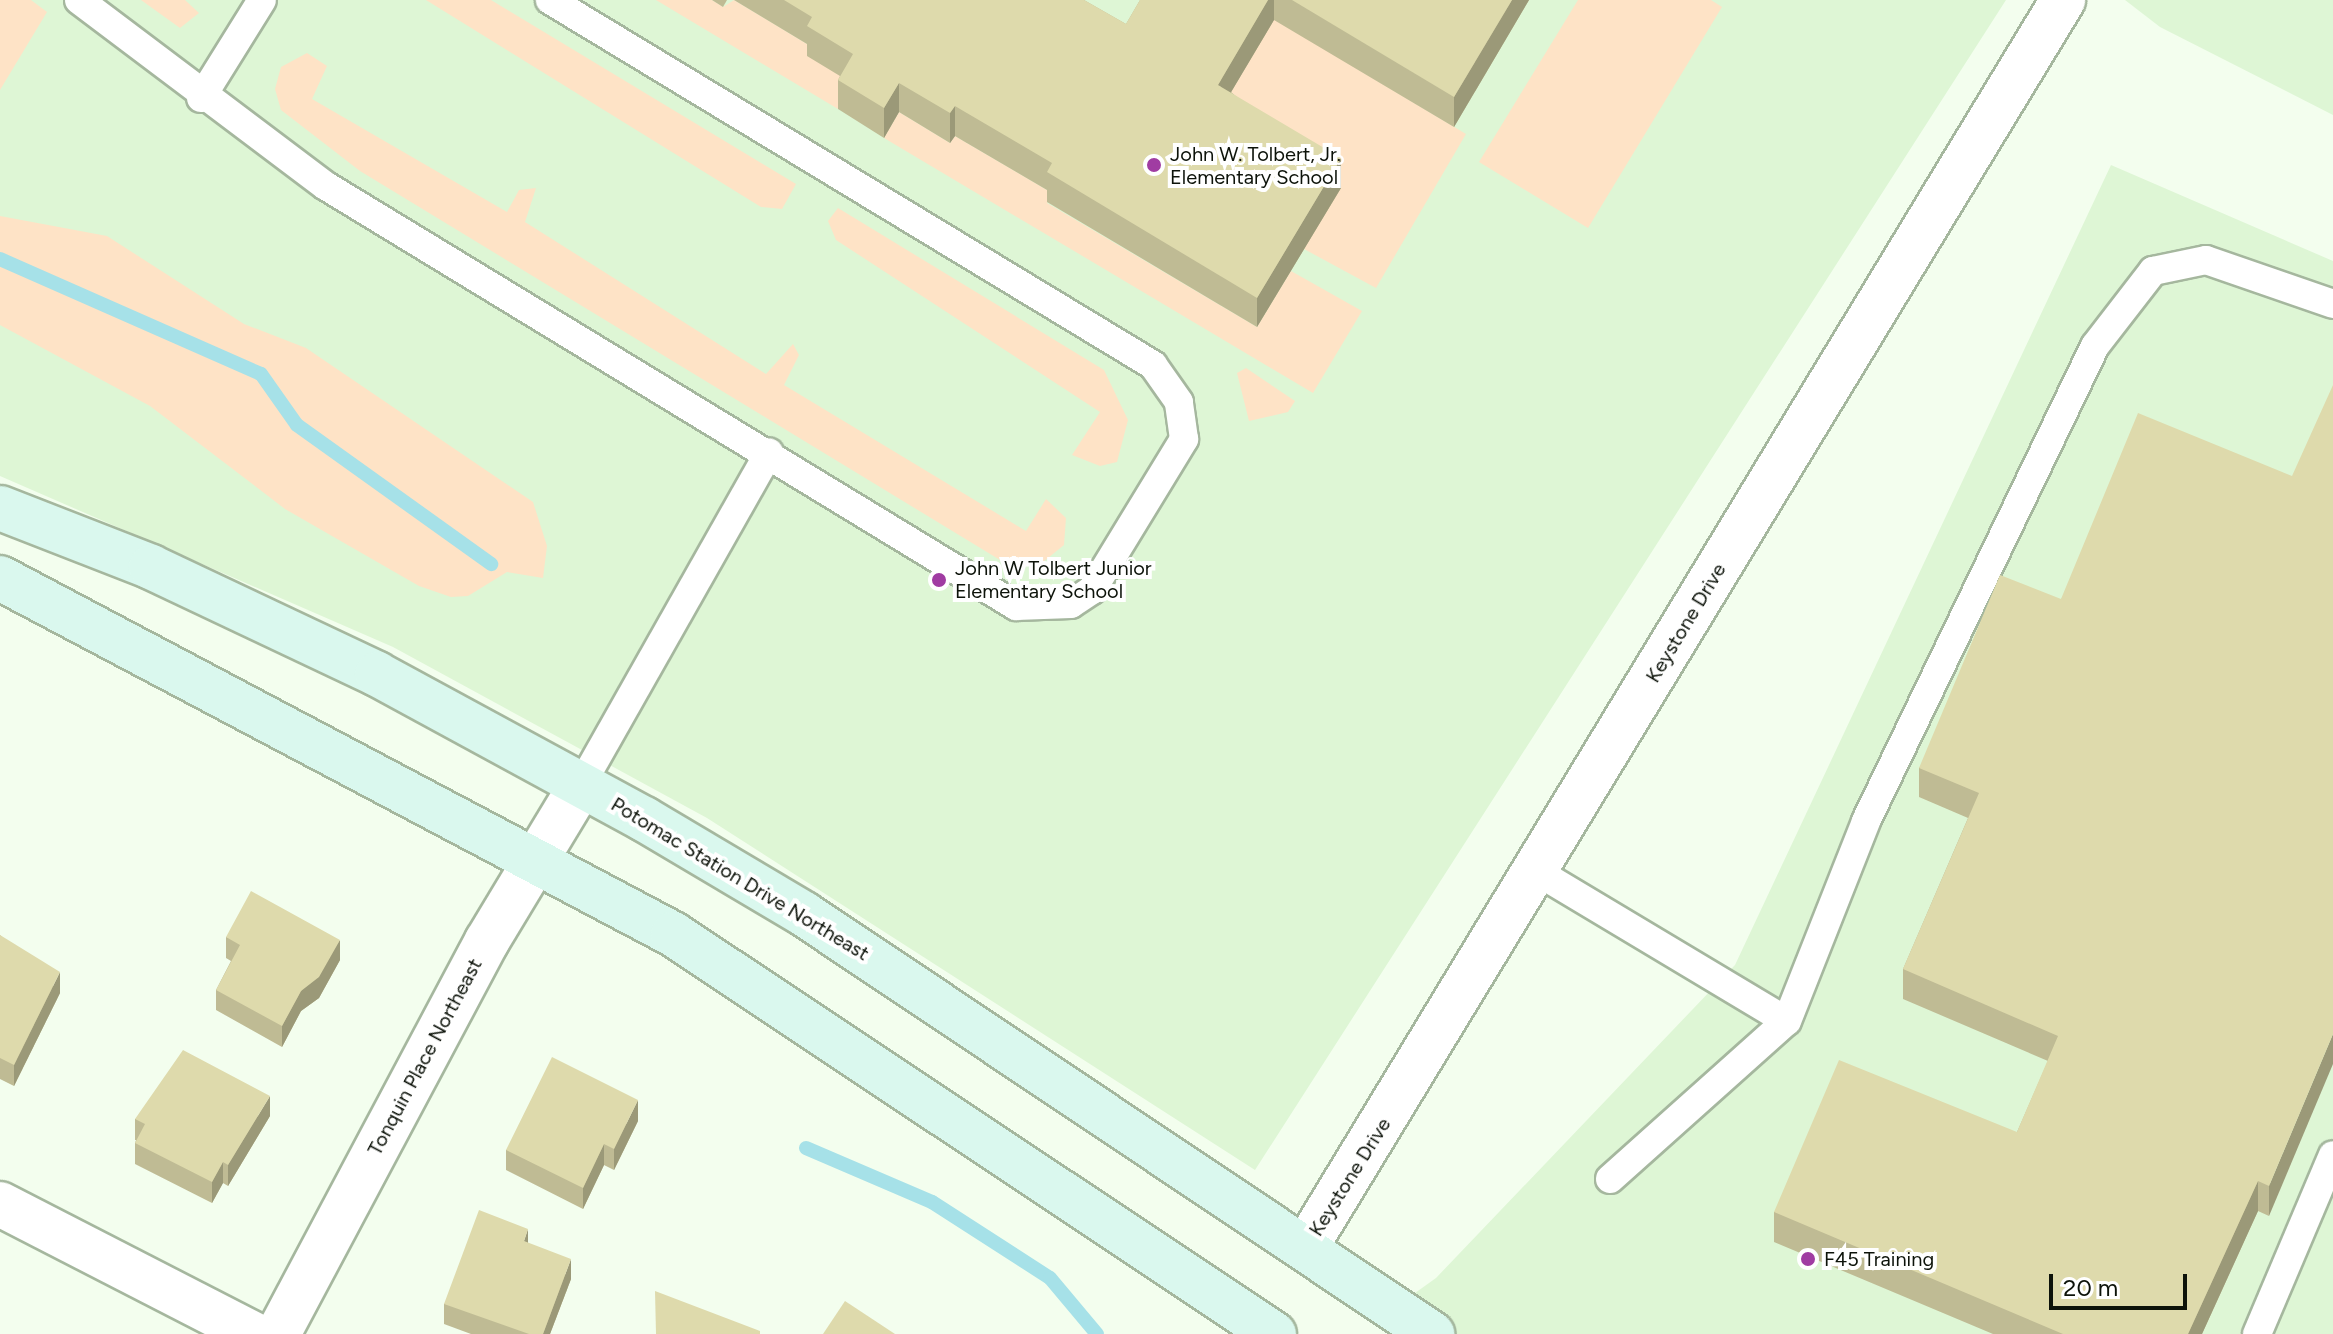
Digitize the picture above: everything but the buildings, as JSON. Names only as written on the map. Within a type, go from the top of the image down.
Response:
[{"type":"street","name":"Keystone Drive","points":[[1307,1245],[2063,0]]},
{"type":"street","name":"Potomac Station Drive Northeast","points":[[0,508],[151,567],[363,667],[581,785],[804,914],[1307,1245],[1432,1334]]},
{"type":"street","points":[[0,578],[535,858],[673,934],[1274,1334]]},
{"type":"street","name":"Tonquin Place Northeast","points":[[278,1334],[535,858],[581,785]]},
{"type":"street","points":[[0,1204],[253,1334]]},
{"type":"lane","points":[[79,0],[201,98],[326,186],[1016,606],[1040,611],[1071,604],[1092,590],[1184,439],[1179,402],[1153,365],[550,0]]},
{"type":"lane","points":[[201,98],[262,0]]},
{"type":"lane","points":[[1610,1179],[1787,1021],[1866,821],[2095,346],[2153,271],[2206,260],[2333,304]]},
{"type":"lane","points":[[581,785],[769,453]]},
{"type":"lane","points":[[1536,871],[1787,1021]]},
{"type":"lane","points":[[2257,1334],[2333,1155]]},
{"type":"shaded area","name":"John W Tolbert Junior Elementary School","points":[[0,0],[2006,0],[1255,1170],[707,818],[393,647],[0,476]]},
{"type":"shaded area","points":[[0,0],[31,0],[47,12],[0,90]]},
{"type":"shaded area","points":[[141,0],[185,0],[199,13],[180,28]]},
{"type":"shaded area","points":[[426,0],[491,0],[796,184],[782,209],[761,207]]},
{"type":"shaded area","points":[[656,0],[712,0],[723,7],[734,0],[812,47],[808,56],[853,83],[838,109]]},
{"type":"shaded area","points":[[1578,0],[1711,0],[1722,7],[1588,228],[1479,162]]},
{"type":"shaded area","points":[[2125,0],[2333,0],[2333,115],[2160,27]]},
{"type":"shaded area","points":[[1274,19],[1466,134],[1376,288],[1304,249],[1341,187],[1218,114]]},
{"type":"shaded area","points":[[307,53],[327,66],[312,99],[507,212],[519,190],[536,188],[525,222],[766,374],[793,344],[799,355],[784,385],[1026,531],[1046,499],[1066,518],[1064,545],[1043,562],[1005,563],[360,171],[281,110],[275,89],[281,67]]},
{"type":"shaded area","points":[[899,112],[950,143],[955,136],[1052,193],[1047,203],[1257,327],[1291,271],[1362,311],[1313,393],[884,138]]},
{"type":"shaded area","points":[[2111,165],[2333,261],[2333,1334],[1433,1334],[1394,1308],[1436,1278],[1735,965]]},
{"type":"shaded area","points":[[838,208],[1104,370],[1128,420],[1117,462],[1100,466],[1072,455],[1100,412],[836,240],[828,221]]},
{"type":"shaded area","points":[[0,216],[107,236],[244,324],[306,348],[533,502],[547,546],[543,578],[507,572],[468,596],[451,597],[419,586],[285,509],[150,406],[0,325]]},
{"type":"shaded area","points":[[1246,368],[1295,401],[1288,412],[1249,421],[1237,373]]},
{"type":"waterway","points":[[0,259],[261,374],[297,425],[491,564]]},
{"type":"waterway","points":[[806,1148],[932,1202],[1050,1278],[1097,1334]]},
{"type":"place","name":"John W. Tolbert, Jr. Elementary School","points":[[1154,165]]},
{"type":"place","name":"John W Tolbert Junior Elementary School","points":[[939,580]]},
{"type":"place","name":"F45 Training","points":[[1808,1259]]}]
